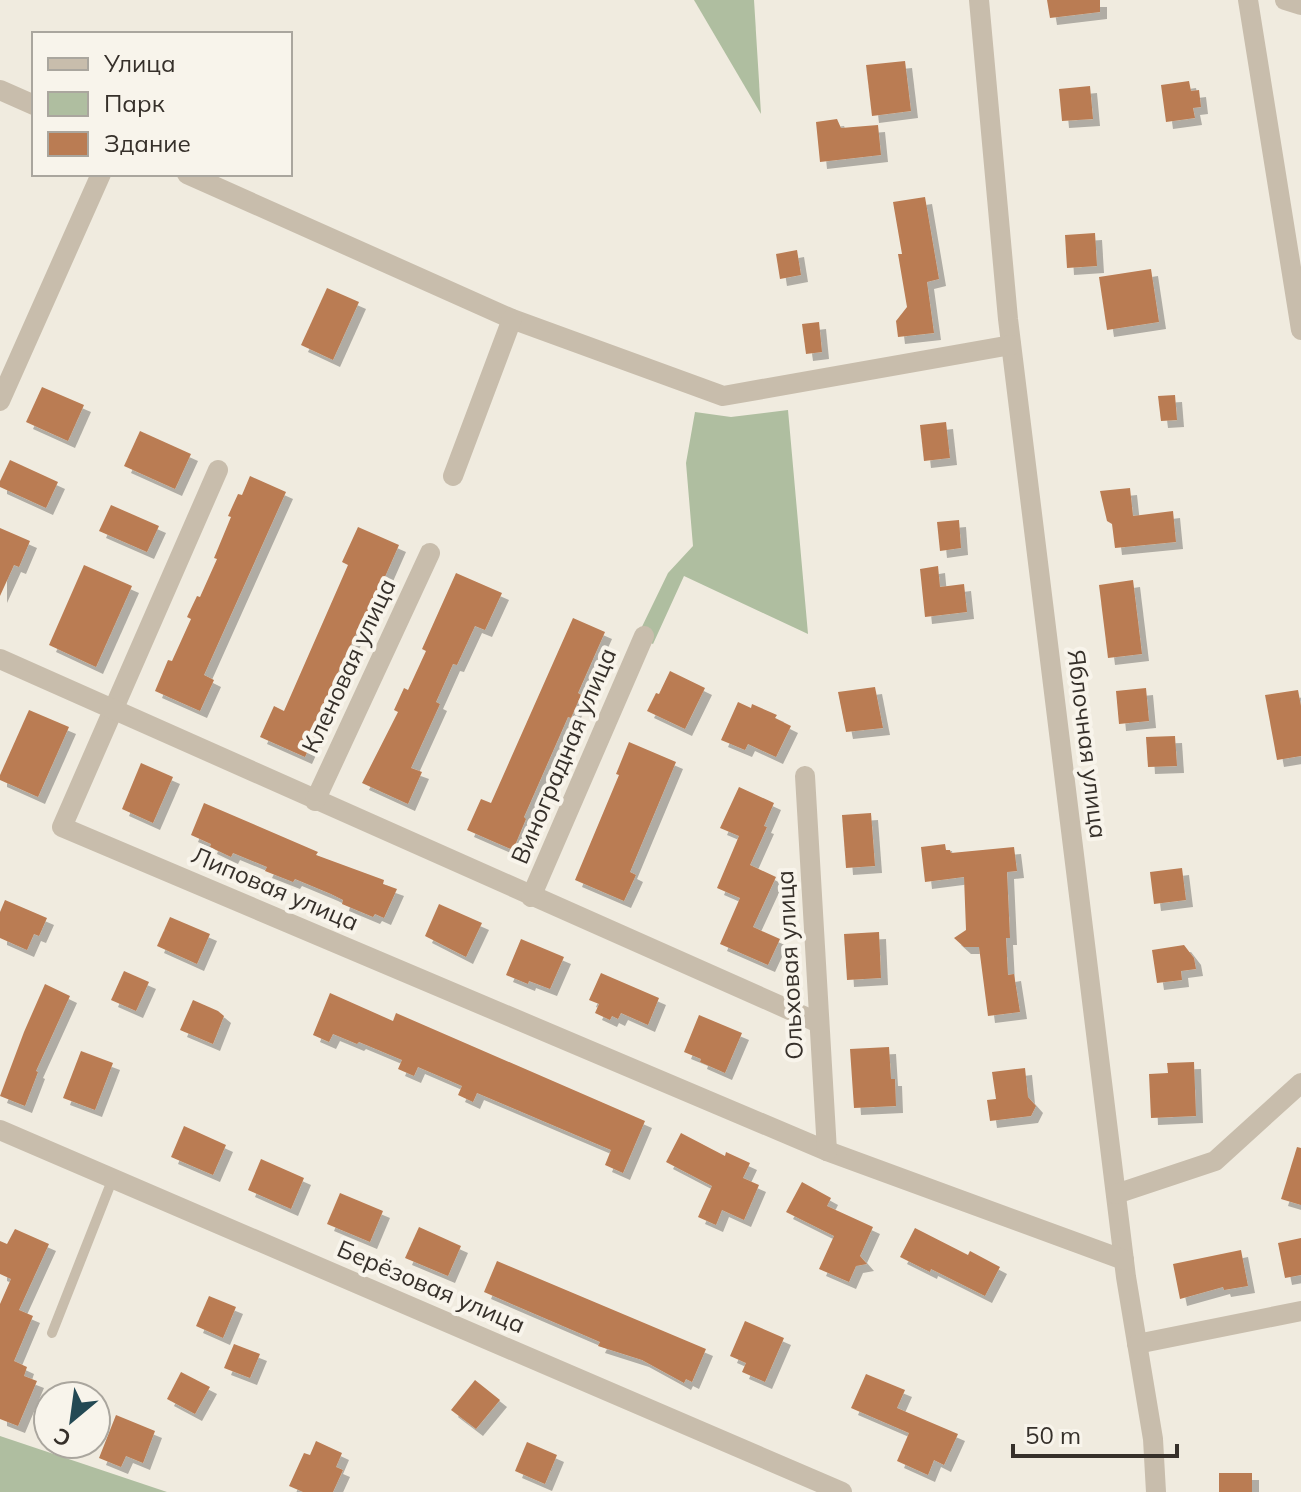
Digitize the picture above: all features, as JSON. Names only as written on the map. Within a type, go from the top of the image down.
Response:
[{"type":"street","name":"Яблочная улица","points":[[979,0],[1011,345],[1124,1260],[1153,1439],[1156,1492]]},
{"type":"street","points":[[1248,0],[1301,330]]},
{"type":"street","points":[[1285,0],[1301,5]]},
{"type":"street","points":[[0,90],[32,104]]},
{"type":"street","points":[[0,401],[100,176]]},
{"type":"street","points":[[191,176],[512,319],[723,396],[1011,345]]},
{"type":"street","points":[[453,476],[512,319]]},
{"type":"street","name":"Липовая улица","points":[[218,470],[62,827],[827,1151]]},
{"type":"street","name":"Кленовая улица","points":[[315,801],[430,553]]},
{"type":"street","name":"Виноградная улица","points":[[531,897],[644,636]]},
{"type":"street","points":[[0,659],[819,1023]]},
{"type":"street","name":"Ольховая улица","points":[[805,776],[827,1151]]},
{"type":"street","points":[[1116,1194],[1215,1161],[1301,1083]]},
{"type":"street","name":"Берёзовая улица","points":[[0,1130],[842,1492]]},
{"type":"street","points":[[827,1151],[1124,1260]]},
{"type":"street","points":[[1137,1344],[1301,1311]]},
{"type":"lane","points":[[52,1333],[113,1178]]},
{"type":"green space","points":[[694,0],[754,0],[761,114]]},
{"type":"green space","points":[[788,410],[808,634],[684,576],[653,644],[637,637],[668,573],[693,546],[686,463],[695,412],[731,417]]},
{"type":"green space","points":[[0,1436],[32,1447],[32,1460],[72,1460],[167,1492],[0,1492]]},
{"type":"building","points":[[1047,0],[1100,0],[1100,12],[1050,18]]},
{"type":"building","points":[[905,61],[911,111],[872,116],[866,65]]},
{"type":"building","points":[[1189,81],[1191,91],[1199,90],[1201,107],[1193,108],[1195,118],[1166,122],[1161,85]]},
{"type":"building","points":[[1090,86],[1093,119],[1062,121],[1059,89]]},
{"type":"building","points":[[837,119],[841,128],[878,125],[881,155],[820,162],[816,122]]},
{"type":"building","points":[[925,197],[939,279],[927,282],[934,333],[898,337],[896,321],[907,307],[893,202]]},
{"type":"building","points":[[1095,233],[1097,266],[1067,268],[1065,235]]},
{"type":"building","points":[[797,250],[801,275],[780,279],[776,254]]},
{"type":"building","points":[[1151,269],[1159,322],[1107,330],[1099,277]]},
{"type":"building","points":[[327,288],[359,302],[333,360],[301,345]]},
{"type":"building","points":[[819,322],[822,352],[806,354],[802,324]]},
{"type":"building","points":[[42,387],[84,405],[68,441],[26,422]]},
{"type":"building","points":[[1175,395],[1177,420],[1161,421],[1158,396]]},
{"type":"building","points":[[946,422],[950,458],[924,461],[920,425]]},
{"type":"building","points":[[140,431],[191,454],[175,489],[124,466]]},
{"type":"building","points":[[10,460],[58,482],[46,508],[0,487]]},
{"type":"building","points":[[250,476],[286,492],[204,675],[214,680],[200,711],[155,691],[168,660],[172,661],[191,619],[187,617],[217,559],[214,558],[231,517],[228,516]]},
{"type":"building","points":[[1130,488],[1133,516],[1173,511],[1176,542],[1115,548],[1112,524],[1107,521],[1100,491]]},
{"type":"building","points":[[111,505],[159,526],[147,552],[99,531]]},
{"type":"building","points":[[959,520],[961,548],[940,551],[937,522]]},
{"type":"building","points":[[358,527],[399,545],[314,724],[319,726],[305,757],[260,737],[274,706],[284,711],[348,565],[342,562]]},
{"type":"building","points":[[0,528],[30,541],[19,567],[14,565],[0,596]]},
{"type":"building","points":[[84,565],[132,586],[96,667],[49,645]]},
{"type":"building","points":[[938,566],[940,587],[964,584],[967,612],[925,617],[920,569]]},
{"type":"building","points":[[456,573],[502,593],[485,630],[475,626],[436,702],[440,704],[411,768],[422,772],[408,804],[362,783],[398,712],[394,710],[404,688],[408,690],[426,651],[422,649]]},
{"type":"building","points":[[1133,580],[1142,654],[1108,658],[1099,585]]},
{"type":"building","points":[[573,618],[605,632],[578,693],[581,695],[571,718],[568,717],[524,817],[526,819],[513,850],[467,830],[481,799],[491,803]]},
{"type":"building","points":[[670,671],[705,688],[685,729],[647,711]]},
{"type":"building","points":[[875,687],[883,728],[846,732],[838,692]]},
{"type":"building","points":[[1146,688],[1149,721],[1119,724],[1116,691]]},
{"type":"building","points":[[1298,690],[1301,756],[1277,760],[1265,695]]},
{"type":"building","points":[[738,702],[751,708],[752,704],[777,715],[775,718],[791,726],[776,757],[748,744],[745,750],[721,740]]},
{"type":"building","points":[[29,710],[69,727],[38,797],[0,780]]},
{"type":"building","points":[[1175,736],[1177,766],[1148,767],[1146,737]]},
{"type":"building","points":[[629,742],[676,762],[630,872],[636,875],[624,901],[575,880],[619,775],[616,774]]},
{"type":"building","points":[[141,763],[173,777],[153,823],[122,809]]},
{"type":"building","points":[[739,787],[774,803],[750,865],[776,877],[753,927],[780,939],[768,965],[720,944],[740,898],[717,888],[739,836],[720,828]]},
{"type":"building","points":[[204,803],[318,852],[316,855],[384,880],[383,884],[397,889],[384,918],[375,914],[373,917],[342,904],[343,900],[295,879],[293,882],[265,871],[267,867],[233,853],[231,857],[191,835]]},
{"type":"building","points":[[871,813],[875,866],[846,868],[842,815]]},
{"type":"building","points":[[945,844],[946,850],[951,853],[1014,847],[1017,871],[1007,872],[1010,938],[1006,938],[1008,975],[1014,974],[1020,1012],[988,1016],[979,947],[964,947],[954,938],[966,930],[964,877],[925,882],[921,847]]},
{"type":"building","points":[[1182,868],[1186,900],[1154,904],[1150,872]]},
{"type":"building","points":[[5,900],[47,918],[39,936],[34,934],[27,950],[0,938],[0,912]]},
{"type":"building","points":[[439,904],[482,923],[466,957],[425,936]]},
{"type":"building","points":[[170,917],[210,934],[197,964],[157,946]]},
{"type":"building","points":[[879,932],[881,978],[847,980],[844,934]]},
{"type":"building","points":[[521,939],[564,957],[550,989],[506,975]]},
{"type":"building","points":[[1184,945],[1194,958],[1196,969],[1181,971],[1182,980],[1157,983],[1152,950]]},
{"type":"building","points":[[124,971],[149,982],[136,1011],[111,1000]]},
{"type":"building","points":[[601,973],[659,998],[648,1025],[621,1013],[618,1019],[612,1016],[610,1020],[595,1013],[599,1004],[589,1000]]},
{"type":"building","points":[[45,984],[70,996],[36,1071],[25,1106],[0,1096]]},
{"type":"building","points":[[330,993],[393,1021],[396,1013],[645,1121],[623,1173],[605,1165],[611,1150],[477,1093],[473,1102],[458,1095],[462,1086],[418,1067],[414,1076],[398,1069],[402,1060],[359,1042],[357,1044],[333,1034],[329,1042],[313,1035]]},
{"type":"building","points":[[193,1000],[224,1016],[213,1044],[180,1030]]},
{"type":"building","points":[[699,1015],[742,1033],[725,1073],[684,1052]]},
{"type":"building","points":[[889,1047],[896,1106],[854,1108],[850,1049]]},
{"type":"building","points":[[81,1051],[113,1063],[95,1110],[63,1098]]},
{"type":"building","points":[[1194,1062],[1196,1116],[1151,1118],[1149,1074],[1168,1073],[1167,1063]]},
{"type":"building","points":[[1025,1068],[1028,1097],[1036,1106],[1031,1116],[990,1121],[987,1100],[996,1099],[992,1072]]},
{"type":"building","points":[[184,1126],[226,1145],[213,1175],[171,1157]]},
{"type":"building","points":[[681,1133],[725,1156],[726,1152],[750,1163],[743,1178],[759,1185],[744,1220],[722,1210],[716,1225],[698,1217],[712,1186],[666,1162]]},
{"type":"building","points":[[1297,1147],[1301,1148],[1301,1205],[1281,1199]]},
{"type":"building","points":[[261,1159],[304,1178],[291,1209],[248,1190]]},
{"type":"building","points":[[802,1182],[831,1198],[827,1206],[873,1227],[860,1256],[867,1264],[856,1266],[849,1282],[819,1269],[834,1236],[786,1212]]},
{"type":"building","points":[[340,1193],[383,1211],[370,1242],[327,1224]]},
{"type":"building","points":[[419,1227],[461,1246],[448,1276],[405,1258]]},
{"type":"building","points":[[915,1228],[968,1255],[970,1251],[1000,1267],[985,1296],[900,1257]]},
{"type":"building","points":[[15,1229],[49,1244],[19,1310],[33,1316],[14,1361],[27,1367],[24,1376],[34,1380],[18,1426],[0,1419],[0,1304],[11,1279],[0,1274],[0,1241],[7,1244]]},
{"type":"building","points":[[1301,1238],[1301,1275],[1285,1278],[1278,1243]]},
{"type":"building","points":[[1241,1250],[1248,1286],[1224,1290],[1223,1287],[1180,1299],[1173,1264]]},
{"type":"building","points":[[497,1261],[706,1349],[692,1382],[686,1379],[684,1383],[642,1360],[598,1346],[600,1342],[484,1292]]},
{"type":"building","points":[[209,1296],[236,1307],[223,1338],[196,1326]]},
{"type":"building","points":[[745,1321],[784,1338],[765,1382],[742,1372],[746,1363],[730,1356]]},
{"type":"building","points":[[234,1344],[260,1354],[250,1378],[224,1368]]},
{"type":"building","points":[[181,1372],[210,1387],[195,1414],[167,1399]]},
{"type":"building","points":[[866,1374],[905,1390],[897,1408],[958,1434],[944,1465],[934,1460],[928,1475],[897,1461],[909,1433],[851,1408]]},
{"type":"building","points":[[475,1380],[500,1400],[476,1429],[451,1410]]},
{"type":"building","points":[[116,1415],[155,1431],[143,1463],[126,1456],[121,1467],[104,1460],[112,1460],[112,1425]]},
{"type":"building","points":[[316,1441],[342,1453],[336,1467],[343,1470],[333,1492],[303,1492],[289,1486],[304,1453],[310,1455]]},
{"type":"building","points":[[527,1442],[557,1455],[545,1484],[515,1471]]},
{"type":"building","points":[[1219,1473],[1252,1473],[1252,1492],[1219,1492]]}]
